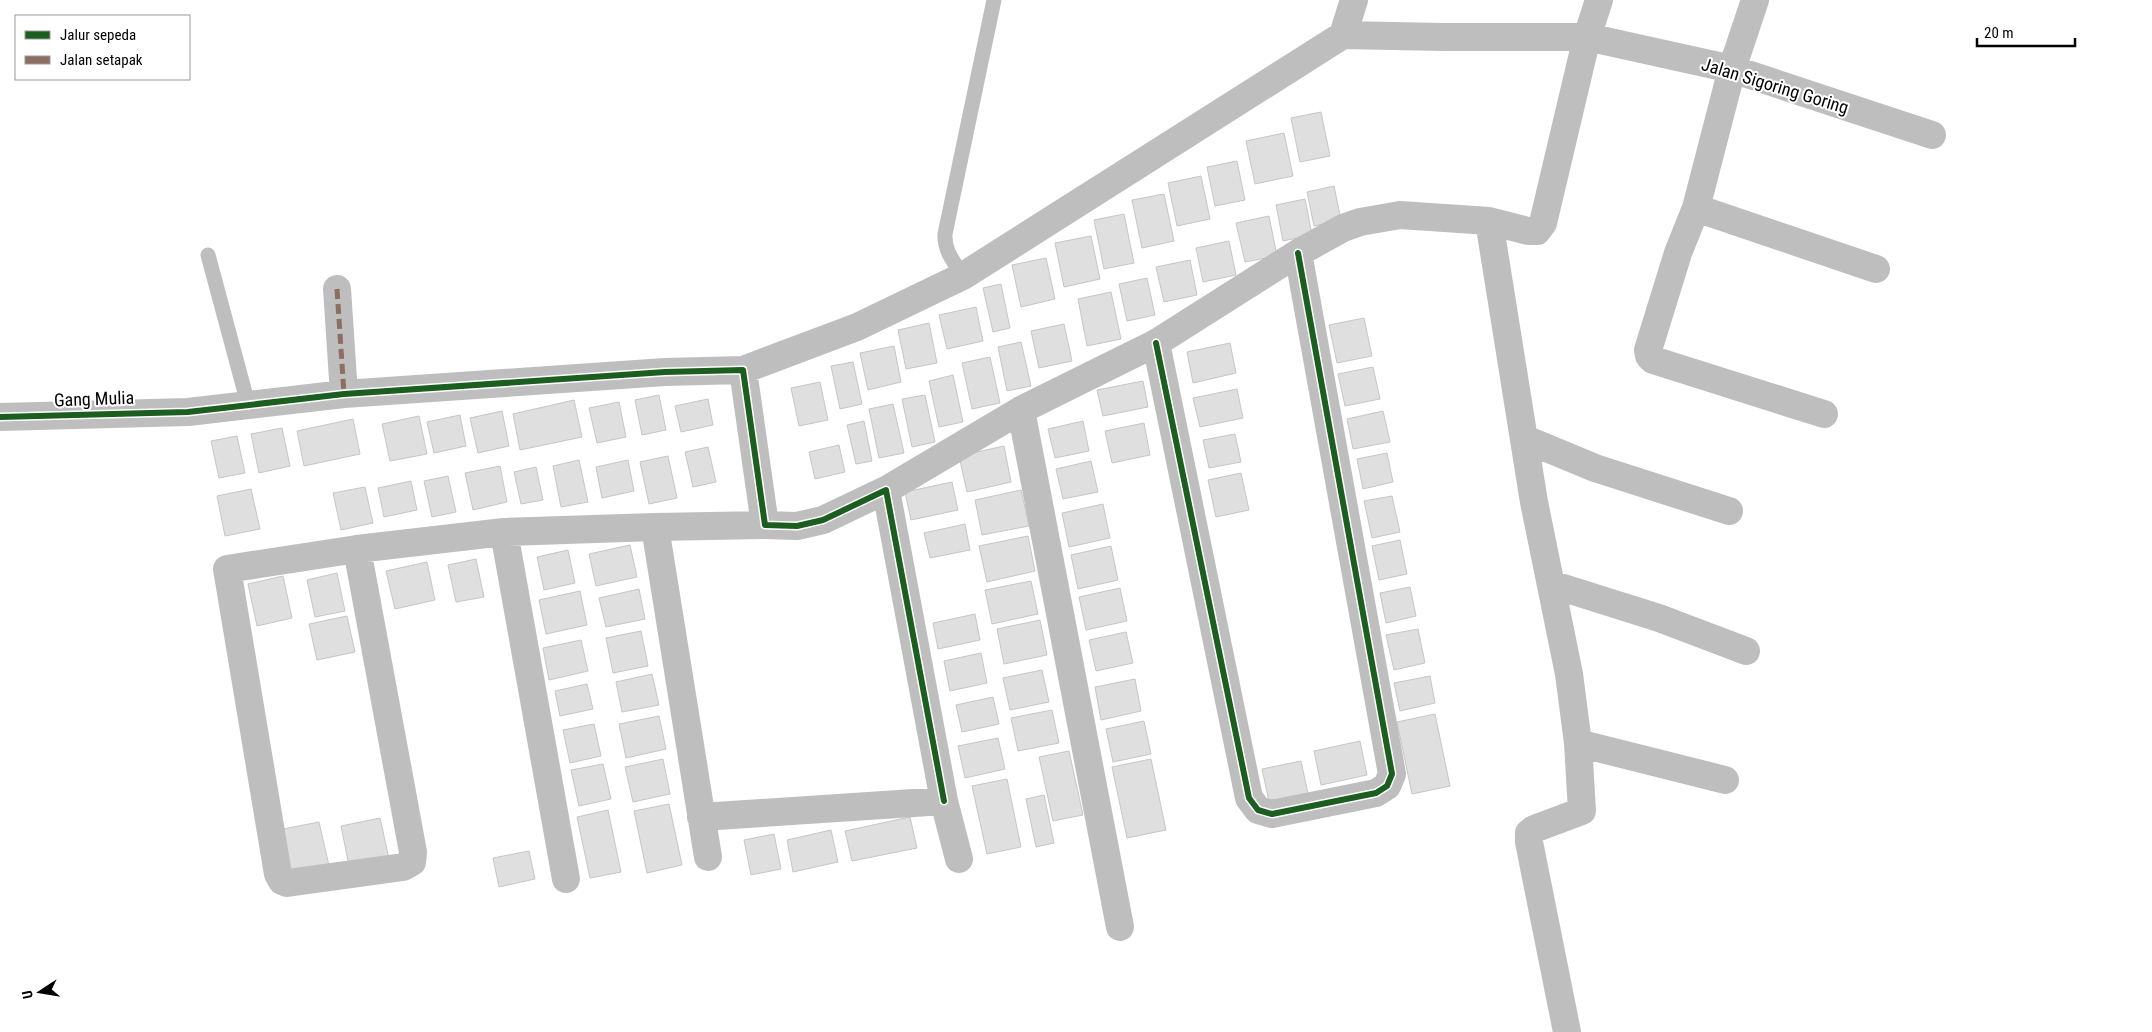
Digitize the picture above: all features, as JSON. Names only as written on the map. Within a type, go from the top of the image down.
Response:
[{"type":"street","points":[[1344,35],[1354,0]]},
{"type":"street","points":[[357,549],[413,852],[412,862],[403,867],[287,883],[282,881],[278,874],[227,568],[357,549],[504,532],[655,527],[797,526],[823,520],[886,490],[1021,410],[1156,343],[1298,253],[1343,228],[1386,216],[1400,215],[1490,222],[1528,232],[1537,231],[1543,223],[1587,37],[1599,0]]},
{"type":"street","points":[[1755,0],[1732,69],[1696,208],[1678,253],[1648,350],[1649,356],[1653,360],[1824,414]]},
{"type":"street","name":"Gang Mulia","points":[[0,417],[188,412],[344,394],[665,372],[743,370],[877,318],[963,276],[1344,35]]},
{"type":"street","name":"Jalan Sigoring Goring","points":[[1344,35],[1587,37],[1732,69],[1932,135]]},
{"type":"street","points":[[1696,208],[1876,269]]},
{"type":"street","points":[[1490,222],[1534,502],[1569,674],[1578,743],[1582,811],[1534,829],[1529,833],[1529,842],[1567,1032]]},
{"type":"street","points":[[1156,343],[1248,798],[1258,810],[1272,814],[1376,793],[1387,786],[1392,774],[1298,253]]},
{"type":"street","points":[[337,289],[344,394]]},
{"type":"street","points":[[743,370],[765,525]]},
{"type":"street","points":[[1021,410],[1120,927]]},
{"type":"street","points":[[1525,439],[1595,468],[1729,512]]},
{"type":"street","points":[[886,490],[944,801],[959,858]]},
{"type":"street","points":[[655,527],[708,857]]},
{"type":"street","points":[[504,532],[566,880]]},
{"type":"street","points":[[1551,584],[1658,618],[1746,651]]},
{"type":"street","points":[[1578,743],[1725,780]]},
{"type":"street","points":[[702,817],[944,801]]},
{"type":"lane","points":[[963,276],[948,252],[945,244],[945,234],[994,0]]},
{"type":"lane","points":[[208,256],[248,404]]},
{"type":"building","points":[[1321,112],[1330,156],[1300,162],[1291,118]]},
{"type":"building","points":[[1284,133],[1293,176],[1255,184],[1246,141]]},
{"type":"building","points":[[1237,161],[1245,200],[1215,206],[1207,167]]},
{"type":"building","points":[[1201,176],[1210,219],[1177,226],[1168,183]]},
{"type":"building","points":[[1334,186],[1341,220],[1314,226],[1307,192]]},
{"type":"building","points":[[1164,194],[1174,241],[1142,248],[1132,200]]},
{"type":"building","points":[[1305,199],[1312,235],[1283,241],[1276,205]]},
{"type":"building","points":[[1124,214],[1134,263],[1104,269],[1094,220]]},
{"type":"building","points":[[1269,216],[1277,256],[1245,262],[1236,223]]},
{"type":"building","points":[[1091,236],[1100,279],[1064,287],[1055,243]]},
{"type":"building","points":[[1229,241],[1236,275],[1203,282],[1196,248]]},
{"type":"building","points":[[1046,258],[1055,299],[1021,307],[1012,265]]},
{"type":"building","points":[[1190,260],[1197,295],[1164,302],[1156,267]]},
{"type":"building","points":[[1147,278],[1155,315],[1127,321],[1119,284]]},
{"type":"building","points":[[1001,284],[1010,328],[993,332],[983,288]]},
{"type":"building","points":[[1111,292],[1121,339],[1087,346],[1078,299]]},
{"type":"building","points":[[976,307],[983,341],[947,349],[939,315]]},
{"type":"building","points":[[1364,318],[1372,356],[1337,363],[1329,325]]},
{"type":"building","points":[[929,323],[937,363],[906,369],[898,330]]},
{"type":"building","points":[[1064,324],[1072,361],[1039,368],[1031,331]]},
{"type":"building","points":[[1021,342],[1031,386],[1007,391],[998,347]]},
{"type":"building","points":[[1230,343],[1236,373],[1193,383],[1187,352]]},
{"type":"building","points":[[894,346],[901,382],[868,390],[860,353]]},
{"type":"building","points":[[990,357],[1000,403],[972,409],[962,363]]},
{"type":"building","points":[[853,362],[862,404],[840,409],[831,366]]},
{"type":"building","points":[[1373,367],[1380,399],[1345,406],[1338,374]]},
{"type":"building","points":[[953,375],[963,422],[939,427],[929,381]]},
{"type":"building","points":[[1143,381],[1148,407],[1103,416],[1097,390]]},
{"type":"building","points":[[820,382],[828,420],[799,426],[791,388]]},
{"type":"building","points":[[1237,389],[1243,418],[1200,427],[1193,398]]},
{"type":"building","points":[[659,395],[666,430],[642,435],[635,400]]},
{"type":"building","points":[[925,395],[935,442],[912,447],[902,399]]},
{"type":"building","points":[[708,399],[713,425],[681,432],[675,406]]},
{"type":"building","points":[[574,400],[582,437],[520,450],[513,414]]},
{"type":"building","points":[[619,402],[626,437],[597,443],[589,408]]},
{"type":"building","points":[[893,404],[904,453],[879,458],[869,409]]},
{"type":"building","points":[[502,411],[509,446],[478,453],[470,418]]},
{"type":"building","points":[[1383,411],[1390,442],[1353,449],[1347,419]]},
{"type":"building","points":[[460,415],[466,446],[434,453],[427,422]]},
{"type":"building","points":[[419,416],[427,454],[390,461],[382,424]]},
{"type":"building","points":[[353,419],[360,454],[304,466],[297,431]]},
{"type":"building","points":[[864,421],[872,461],[856,464],[847,425]]},
{"type":"building","points":[[1083,421],[1089,451],[1055,458],[1048,429]]},
{"type":"building","points":[[1144,423],[1150,455],[1112,463],[1105,431]]},
{"type":"building","points":[[282,428],[290,466],[259,473],[251,434]]},
{"type":"building","points":[[1235,434],[1241,462],[1209,468],[1203,440]]},
{"type":"building","points":[[237,436],[245,473],[219,478],[211,441]]},
{"type":"building","points":[[839,445],[845,472],[815,479],[809,452]]},
{"type":"building","points":[[1004,446],[1011,482],[967,492],[959,456]]},
{"type":"building","points":[[708,447],[716,482],[693,487],[685,452]]},
{"type":"building","points":[[1387,453],[1393,482],[1363,489],[1357,459]]},
{"type":"building","points":[[668,456],[677,498],[649,504],[640,462]]},
{"type":"building","points":[[579,460],[588,502],[561,507],[553,466]]},
{"type":"building","points":[[628,460],[634,491],[602,498],[596,467]]},
{"type":"building","points":[[1091,461],[1098,492],[1063,499],[1056,469]]},
{"type":"building","points":[[500,466],[507,502],[473,510],[465,473]]},
{"type":"building","points":[[536,467],[543,500],[521,504],[514,472]]},
{"type":"building","points":[[1241,473],[1249,510],[1216,517],[1208,480]]},
{"type":"building","points":[[448,476],[456,512],[432,517],[424,481]]},
{"type":"building","points":[[411,481],[417,510],[384,517],[378,488]]},
{"type":"building","points":[[952,482],[958,510],[911,520],[905,492]]},
{"type":"building","points":[[365,487],[373,523],[341,530],[333,493]]},
{"type":"building","points":[[251,489],[260,529],[225,536],[217,496]]},
{"type":"building","points":[[1021,490],[1029,526],[982,535],[975,500]]},
{"type":"building","points":[[1392,496],[1400,532],[1372,538],[1364,501]]},
{"type":"building","points":[[1103,504],[1110,538],[1069,547],[1062,513]]},
{"type":"building","points":[[965,524],[970,550],[930,558],[924,533]]},
{"type":"building","points":[[1028,536],[1035,571],[987,582],[979,546]]},
{"type":"building","points":[[1400,540],[1407,574],[1379,580],[1372,546]]},
{"type":"building","points":[[630,545],[637,577],[596,586],[589,554]]},
{"type":"building","points":[[1111,546],[1118,580],[1078,589],[1071,555]]},
{"type":"building","points":[[568,550],[575,583],[544,590],[537,557]]},
{"type":"building","points":[[476,559],[484,597],[456,602],[448,565]]},
{"type":"building","points":[[427,562],[435,600],[395,609],[386,571]]},
{"type":"building","points":[[337,573],[345,611],[315,617],[307,580]]},
{"type":"building","points":[[283,576],[292,618],[257,626],[248,584]]},
{"type":"building","points":[[1031,581],[1038,614],[992,624],[985,590]]},
{"type":"building","points":[[1410,587],[1416,616],[1386,623],[1380,593]]},
{"type":"building","points":[[1120,588],[1127,621],[1086,630],[1079,597]]},
{"type":"building","points":[[639,589],[645,619],[606,627],[599,598]]},
{"type":"building","points":[[580,591],[587,625],[546,634],[539,600]]},
{"type":"building","points":[[975,614],[980,640],[938,649],[933,623]]},
{"type":"building","points":[[347,616],[355,652],[317,660],[309,624]]},
{"type":"building","points":[[1040,620],[1047,655],[1004,664],[997,629]]},
{"type":"building","points":[[1418,629],[1425,663],[1394,670],[1386,635]]},
{"type":"building","points":[[641,631],[648,666],[613,673],[606,638]]},
{"type":"building","points":[[1126,632],[1133,663],[1096,671],[1089,640]]},
{"type":"building","points":[[581,640],[588,671],[549,680],[543,648]]},
{"type":"building","points":[[981,653],[987,683],[950,691],[944,661]]},
{"type":"building","points":[[1042,670],[1049,702],[1010,710],[1003,678]]},
{"type":"building","points":[[652,674],[659,705],[622,712],[616,682]]},
{"type":"building","points":[[1430,676],[1435,703],[1400,711],[1394,683]]},
{"type":"building","points":[[1135,679],[1141,711],[1101,720],[1095,687]]},
{"type":"building","points":[[587,684],[593,709],[560,716],[555,691]]},
{"type":"building","points":[[993,697],[999,724],[962,732],[956,705]]},
{"type":"building","points":[[1052,710],[1059,743],[1018,751],[1011,718]]},
{"type":"building","points":[[1435,714],[1450,786],[1412,794],[1397,722]]},
{"type":"building","points":[[659,716],[666,749],[626,758],[619,724]]},
{"type":"building","points":[[1144,721],[1151,754],[1113,762],[1106,729]]},
{"type":"building","points":[[594,724],[601,756],[570,763],[563,730]]},
{"type":"building","points":[[998,738],[1005,769],[965,778],[958,746]]},
{"type":"building","points":[[1360,741],[1367,775],[1321,785],[1314,751]]},
{"type":"building","points":[[1069,751],[1083,815],[1053,821],[1039,757]]},
{"type":"building","points":[[663,759],[670,794],[633,802],[625,767]]},
{"type":"building","points":[[1151,759],[1166,830],[1127,838],[1112,767]]},
{"type":"building","points":[[1301,761],[1309,798],[1270,806],[1262,769]]},
{"type":"building","points":[[603,764],[611,799],[579,806],[571,770]]},
{"type":"building","points":[[1007,779],[1021,847],[987,854],[972,786]]},
{"type":"building","points":[[1044,795],[1054,843],[1036,847],[1026,799]]},
{"type":"building","points":[[669,804],[682,865],[647,873],[634,811]]},
{"type":"building","points":[[608,810],[621,872],[590,878],[577,817]]},
{"type":"building","points":[[910,817],[917,848],[852,861],[845,831]]},
{"type":"building","points":[[380,818],[390,863],[350,871],[341,826]]},
{"type":"building","points":[[319,822],[330,870],[289,879],[278,830]]},
{"type":"building","points":[[831,830],[838,862],[793,872],[787,840]]},
{"type":"building","points":[[774,834],[781,869],[751,875],[744,840]]},
{"type":"building","points":[[529,851],[535,879],[499,887],[493,858]]},
{"type":"marked path","points":[[337,289],[344,394]]},
{"type":"cycle path","points":[[1156,343],[1249,798],[1258,810],[1272,814],[1376,793],[1387,786],[1392,774],[1298,253]]},
{"type":"cycle path","points":[[0,417],[188,412],[344,394],[665,372],[743,370],[765,525],[797,526],[823,520],[886,490],[944,801]]}]
